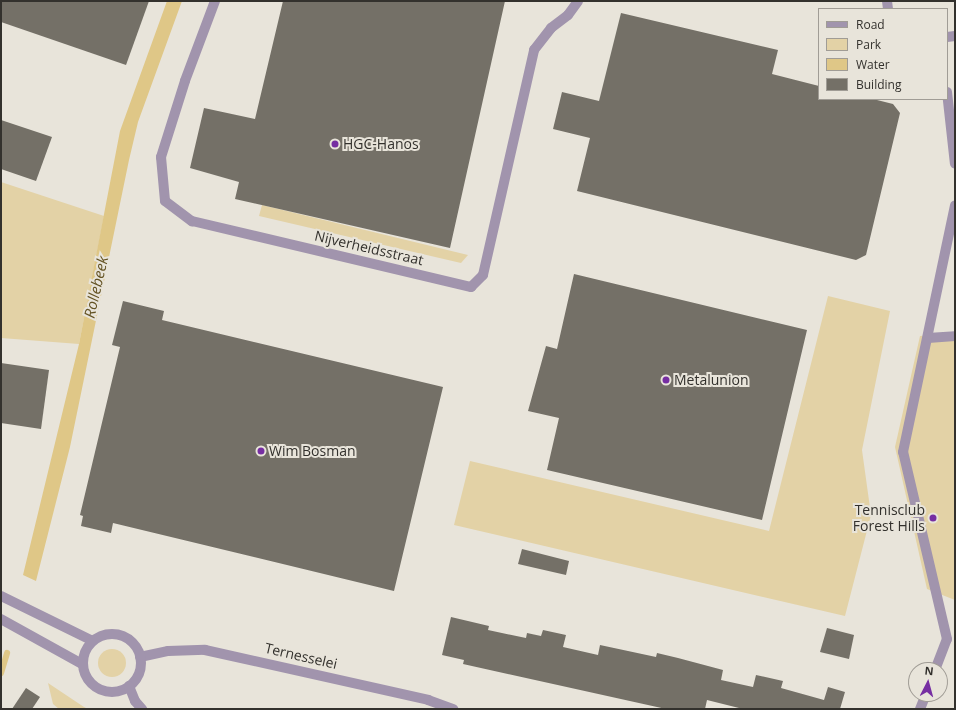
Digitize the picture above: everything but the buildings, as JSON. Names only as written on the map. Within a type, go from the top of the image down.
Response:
[{"type":"street","name":"Nijverheidsstraat","points":[[215,1],[185,80],[160,157],[165,201],[192,221],[471,287],[483,275],[534,50],[551,28],[568,15],[578,1]]},
{"type":"street","points":[[948,100],[955,164]]},
{"type":"street","points":[[938,662],[947,639],[903,452],[955,205]]},
{"type":"street","points":[[928,338],[955,336]]},
{"type":"street","points":[[1,596],[93,640]]},
{"type":"street","points":[[1,619],[82,664]]},
{"type":"street","points":[[111,634],[121,636],[133,644],[140,657],[140,668],[129,686],[117,691],[104,691],[89,681],[82,664],[85,651],[93,640],[111,634]]},
{"type":"street","name":"Ternesselei","points":[[140,657],[168,651],[205,650],[428,700],[452,709]]},
{"type":"street","points":[[129,686],[135,701],[142,709]]},
{"type":"green space","points":[[1,182],[104,216],[79,344],[1,338]]},
{"type":"green space","points":[[262,205],[468,255],[461,263],[259,216]]},
{"type":"green space","points":[[828,296],[890,311],[862,450],[871,515],[845,616],[454,525],[470,461],[769,531]]},
{"type":"green space","name":"Tennisclub Forest Hills","points":[[955,333],[955,600],[927,589],[895,447],[920,336]]},
{"type":"green space","points":[[112,649],[122,653],[126,663],[122,673],[112,677],[102,673],[98,663],[102,653]]},
{"type":"green space","points":[[48,683],[88,709],[59,709],[53,704]]},
{"type":"water","points":[[167,1],[182,1],[138,122],[70,447],[36,581],[23,575],[79,344],[120,131]]},
{"type":"waterway","name":"Rollebeek","points":[[1,673],[7,653]]},
{"type":"place","name":"HGC-Hanos","points":[[335,144]]},
{"type":"place","name":"Metalunion","points":[[666,380]]},
{"type":"place","name":"Wim Bosman","points":[[261,451]]},
{"type":"place","name":"Tennisclub Forest Hills","points":[[933,518]]}]
